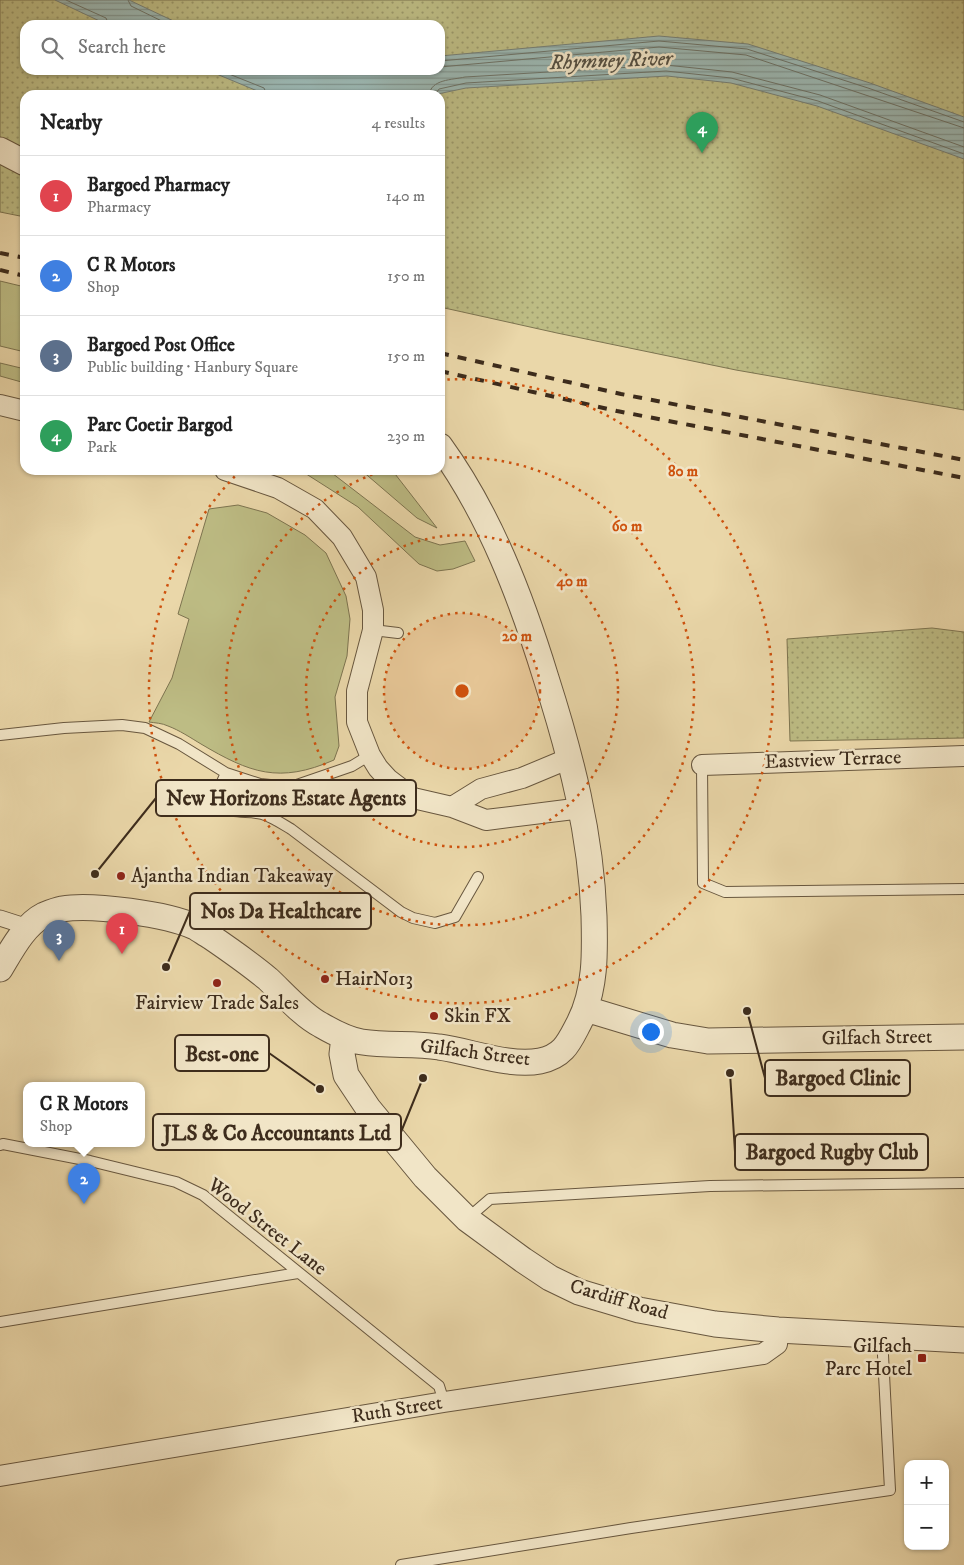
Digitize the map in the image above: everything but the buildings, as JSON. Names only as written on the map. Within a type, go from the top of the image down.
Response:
[{"type":"street","points":[[0,150],[20,160]]},
{"type":"street","points":[[0,405],[20,410]]},
{"type":"street","points":[[445,453],[461,475],[495,542],[531,630],[565,737],[582,808],[592,878],[595,961],[586,1009]]},
{"type":"street","points":[[240,475],[278,488],[315,509],[342,537],[366,577],[373,610],[372,630],[357,691],[357,722],[370,755],[388,779],[413,798],[452,807],[486,820],[582,808]]},
{"type":"street","name":"Eastview Terrace","points":[[702,764],[964,756]]},
{"type":"street","points":[[452,807],[481,789],[522,778],[570,758]]},
{"type":"street","name":"Gilfach Street","points":[[28,927],[42,916],[61,909],[92,908],[174,920],[195,927],[214,939],[266,977],[316,1023],[344,1037],[362,1042],[439,1047],[504,1060],[537,1062],[557,1056],[567,1045],[586,1009],[672,1035],[708,1041],[964,1037]]},
{"type":"street","points":[[0,918],[28,927],[0,969]]},
{"type":"street","name":"Cardiff Road","points":[[344,1037],[342,1054],[346,1075],[368,1108],[425,1177],[467,1219],[550,1278],[579,1292],[639,1310],[715,1324],[778,1330],[964,1340]]},
{"type":"street","name":"Ruth Street","points":[[0,1476],[444,1402],[763,1354],[777,1344],[778,1330]]},
{"type":"lane","points":[[372,630],[398,633]]},
{"type":"lane","points":[[0,735],[74,727],[122,725],[145,728],[179,744],[226,773],[260,784],[292,787],[352,766],[370,755]]},
{"type":"lane","points":[[702,764],[703,884],[725,892],[964,889]]},
{"type":"lane","points":[[226,773],[218,791],[219,805],[233,812],[260,814],[291,828],[401,912],[412,918],[434,923],[455,916],[478,877]]},
{"type":"lane","name":"Wood Street Lane","points":[[0,1145],[4,1144],[90,1161],[176,1182],[203,1195],[439,1386],[444,1402]]},
{"type":"lane","points":[[467,1219],[490,1199],[710,1186],[964,1183]]},
{"type":"lane","points":[[0,1322],[298,1273]]},
{"type":"lane","points":[[401,1565],[631,1528],[890,1490],[882,1336]]},
{"type":"shaded area","points":[[0,0],[964,0],[964,410],[736,370],[445,308],[445,90],[20,90],[20,216],[0,212]]},
{"type":"shaded area","points":[[0,281],[20,286],[20,351],[0,346]]},
{"type":"shaded area","points":[[0,363],[20,368],[20,382],[0,376]]},
{"type":"shaded area","points":[[308,475],[334,475],[415,537],[440,545],[465,541],[475,561],[453,569],[437,571],[419,564],[358,507]]},
{"type":"shaded area","points":[[367,475],[396,475],[437,528],[417,518]]},
{"type":"shaded area","points":[[238,505],[267,513],[305,535],[326,553],[346,596],[350,619],[347,656],[335,697],[339,746],[334,760],[297,772],[265,772],[250,768],[219,754],[172,728],[163,724],[149,722],[172,678],[189,619],[178,614],[209,509]]},
{"type":"shaded area","points":[[932,628],[964,632],[964,738],[790,741],[787,639]]},
{"type":"water","points":[[55,0],[129,0],[171,20],[97,20]]},
{"type":"water","name":"Rhymney River","points":[[659,36],[748,44],[870,83],[964,117],[964,159],[817,106],[731,83],[667,76],[466,88],[445,92],[445,90],[255,90],[219,75],[445,75],[445,56]]},
{"type":"railway","points":[[0,253],[20,257]]},
{"type":"railway","points":[[0,270],[20,275]]},
{"type":"railway","points":[[445,354],[621,394],[964,460]]},
{"type":"railway","points":[[445,372],[617,411],[964,478]]},
{"type":"place","name":"Parc Coetir Bargod","points":[[702,153]]},
{"type":"place","name":"New Horizons Estate Agents","points":[[95,874]]},
{"type":"place","name":"Ajantha Indian Takeaway","points":[[121,876]]},
{"type":"place","name":"Bargoed Pharmacy","points":[[122,954]]},
{"type":"place","name":"Bargoed Post Office","points":[[59,961]]},
{"type":"place","name":"Nos Da Healthcare","points":[[166,967]]},
{"type":"place","name":"HairNo13","points":[[325,979]]},
{"type":"place","name":"Fairview Trade Sales","points":[[217,983]]},
{"type":"place","name":"Bargoed Clinic","points":[[747,1011]]},
{"type":"place","name":"Skin FX","points":[[434,1016]]},
{"type":"place","name":"Bargoed Rugby Club","points":[[730,1073]]},
{"type":"place","name":"JLS & Co Accountants Ltd","points":[[423,1078]]},
{"type":"place","name":"Best-one","points":[[320,1089]]},
{"type":"place","name":"C R Motors","points":[[84,1204]]},
{"type":"place","name":"Gilfach Parc Hotel","points":[[922,1358]]}]
